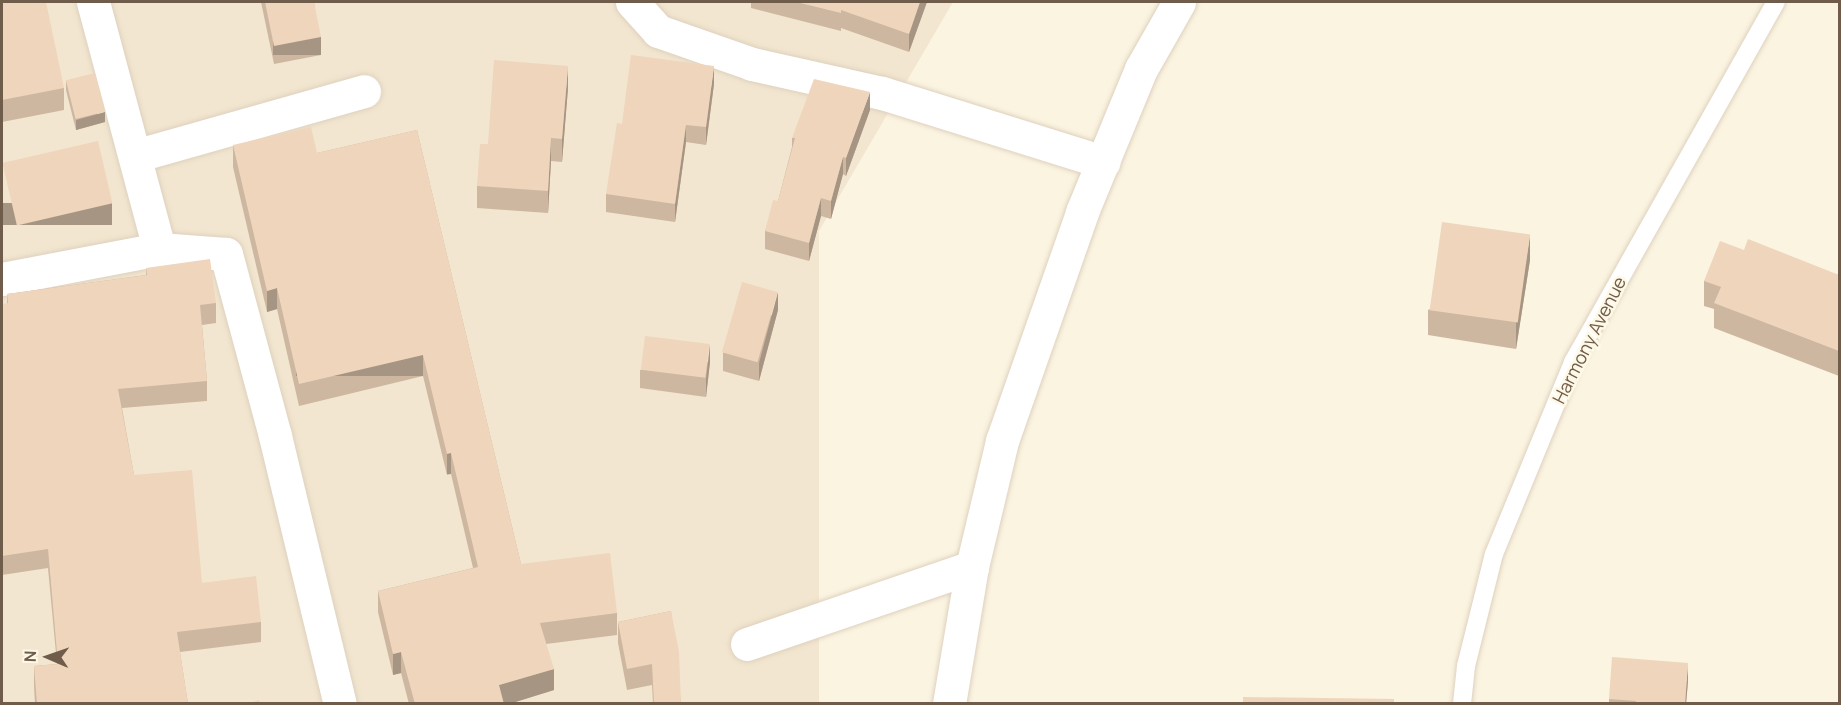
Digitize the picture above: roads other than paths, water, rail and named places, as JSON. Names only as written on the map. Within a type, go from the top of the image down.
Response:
[{"type":"street","points":[[93,2],[159,249]]},
{"type":"street","points":[[632,2],[658,31],[752,64],[882,93],[1103,162]]},
{"type":"street","points":[[949,704],[972,567],[1002,441],[1082,212],[1142,69],[1179,2]]},
{"type":"street","points":[[135,156],[364,91]]},
{"type":"street","points":[[2,279],[159,249],[226,254],[275,436],[340,704]]},
{"type":"street","points":[[747,644],[972,567]]},
{"type":"lane","name":"Harmony Avenue","points":[[1462,704],[1466,666],[1494,554],[1573,362],[1776,2]]}]
